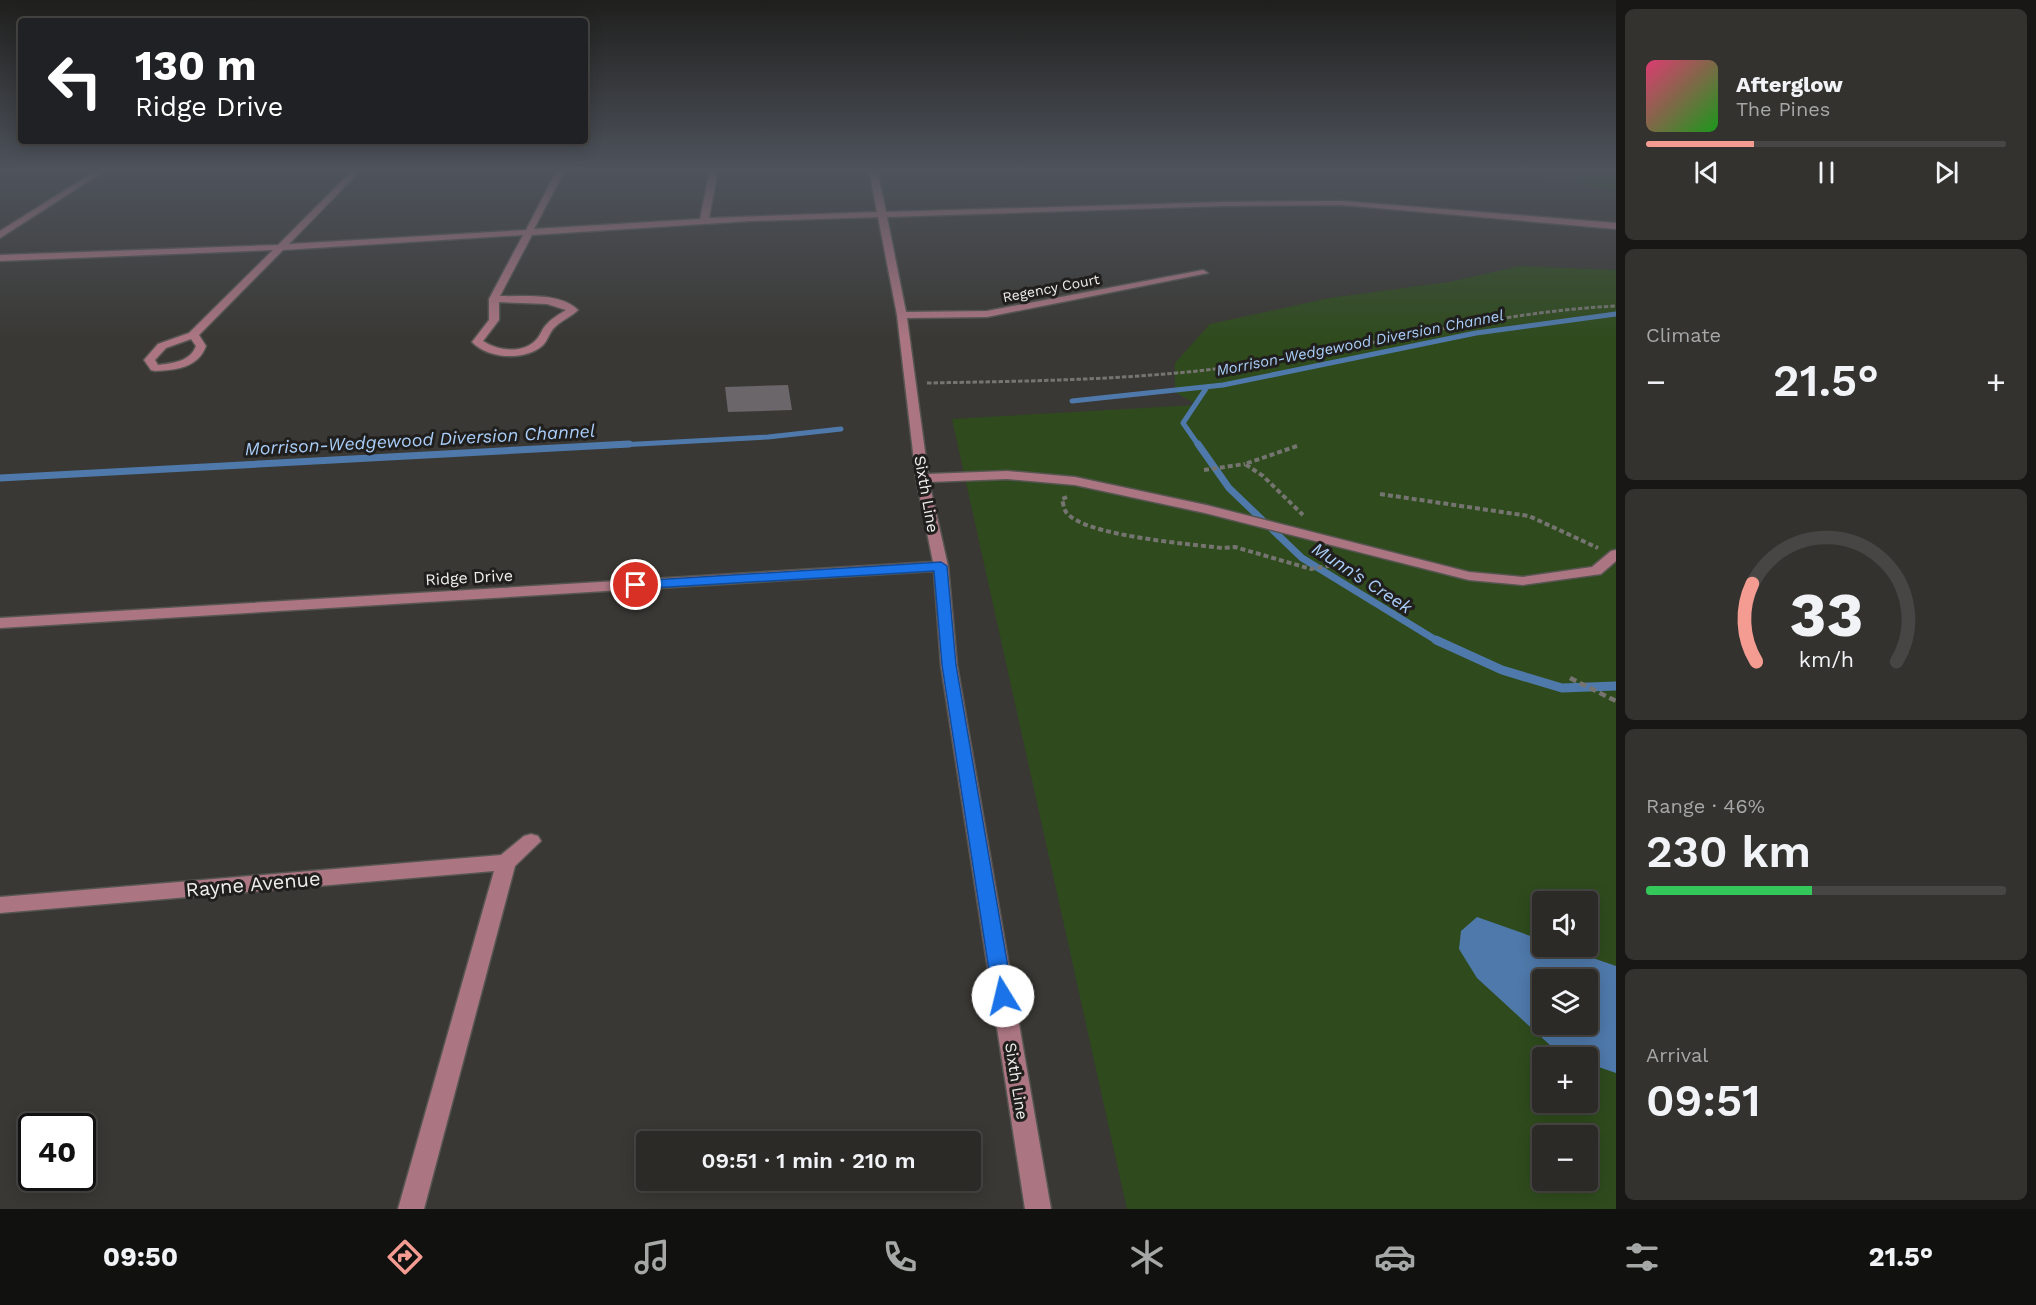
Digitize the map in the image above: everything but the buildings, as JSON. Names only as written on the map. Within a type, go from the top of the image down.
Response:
[{"type":"street","points":[[0,235],[14,226]]},
{"type":"street","points":[[193,335],[302,226]]},
{"type":"street","points":[[494,299],[550,302],[568,305],[573,310],[550,326],[540,343],[528,351],[509,353],[486,349],[477,342],[494,321],[494,299],[534,226]]},
{"type":"street","points":[[0,258],[281,247],[611,226]]},
{"type":"street","name":"Sixth Line","points":[[884,226],[902,315],[922,478],[941,566],[949,665],[1038,1209]]},
{"type":"street","name":"Regency Court","points":[[902,315],[987,314],[1203,273]]},
{"type":"street","points":[[922,478],[1007,475],[1092,485],[1249,520],[1469,576],[1523,581],[1596,571],[1615,555]]},
{"type":"street","name":"Ridge Drive","points":[[0,623],[941,566]]},
{"type":"street","points":[[411,1209],[506,862],[531,841]]},
{"type":"street","name":"Rayne Avenue","points":[[0,905],[506,862]]},
{"type":"path","points":[[911,384],[1071,381],[1201,370],[1296,358],[1534,311],[1616,306]]},
{"type":"path","points":[[1204,470],[1245,464],[1297,446]]},
{"type":"path","points":[[1245,464],[1263,476],[1294,509],[1309,519]]},
{"type":"path","points":[[1092,485],[1062,499],[1066,512],[1080,523],[1109,532],[1222,548],[1235,547],[1311,569],[1348,562]]},
{"type":"path","points":[[1380,495],[1530,516],[1615,555]]},
{"type":"path","points":[[1570,678],[1616,701]]},
{"type":"green space","points":[[1520,266],[1616,270],[1616,1209],[1127,1209],[952,419],[1197,405],[1175,392],[1175,363],[1210,324],[1329,298],[1449,282]]},
{"type":"water","points":[[1477,917],[1532,936],[1532,957],[1590,957],[1616,966],[1616,1073],[1598,1067],[1598,1047],[1553,1047],[1539,1035],[1598,1035],[1598,969],[1532,969],[1532,1029],[1477,978],[1459,949],[1461,931]]},
{"type":"waterway","name":"Morrison-Wedgewood Diversion Channel","points":[[1072,401],[1223,385],[1476,333],[1616,314]]},
{"type":"waterway","name":"Munn's Creek","points":[[1199,446],[1183,423],[1207,387]]},
{"type":"waterway","name":"Morrison-Wedgewood Diversion Channel","points":[[601,446],[768,437],[841,429]]},
{"type":"waterway","name":"Morrison-Wedgewood Diversion Channel","points":[[0,478],[629,444]]},
{"type":"waterway","name":"Munn's Creek","points":[[1198,444],[1229,488],[1302,558],[1439,642]]},
{"type":"waterway","name":"Munn's Creek","points":[[1436,640],[1502,670],[1562,688],[1616,686]]},
{"type":"route","points":[[636,585],[941,566],[949,665],[1003,996]]}]
